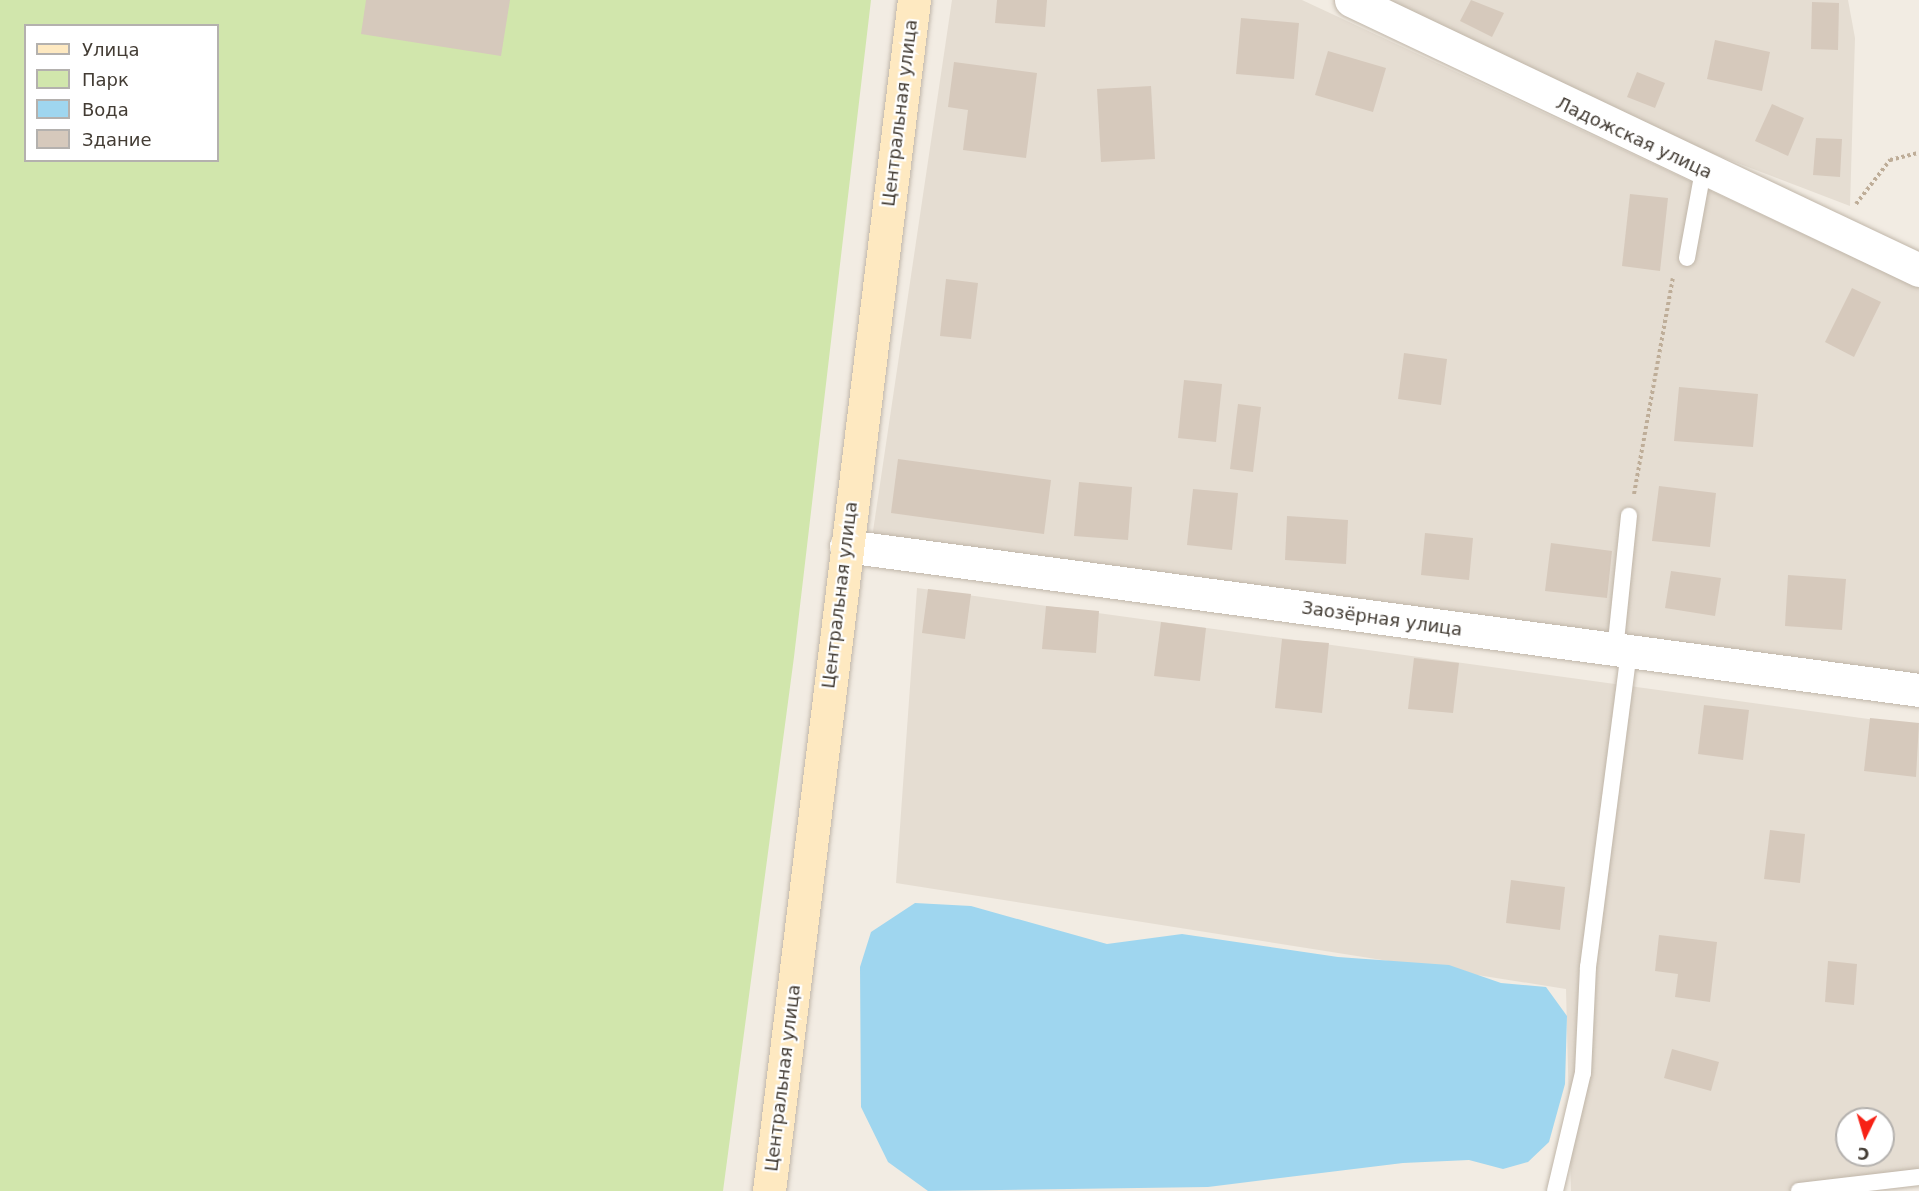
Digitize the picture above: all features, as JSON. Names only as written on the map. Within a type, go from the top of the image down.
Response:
[{"type":"street","name":"Центральная улица","points":[[770,1191],[846,546],[914,0]]},
{"type":"street","name":"Ладожская улица","points":[[1351,0],[1398,13],[1703,171],[1919,270]]},
{"type":"street","name":"Заозёрная улица","points":[[846,546],[1919,690]]},
{"type":"lane","points":[[1688,258],[1703,171]]},
{"type":"lane","points":[[1555,1191],[1583,1073],[1588,967],[1622,651],[1629,516]]},
{"type":"lane","points":[[1799,1191],[1919,1177]]},
{"type":"path","points":[[1838,233],[1890,160],[1919,153]]},
{"type":"path","points":[[1629,516],[1670,283],[1688,258]]},
{"type":"shaded area","points":[[952,0],[1302,0],[1919,288],[1919,680],[872,538]]},
{"type":"shaded area","points":[[1379,0],[1848,0],[1855,38],[1850,206],[1552,92]]},
{"type":"shaded area","points":[[917,588],[1919,726],[1919,1180],[1819,1191],[1571,1191],[1566,989],[896,883]]},
{"type":"green space","points":[[0,0],[871,0],[794,657],[723,1191],[0,1191]]},
{"type":"water","points":[[915,903],[971,906],[1107,944],[1182,934],[1338,957],[1449,965],[1501,983],[1546,987],[1567,1016],[1565,1084],[1549,1142],[1528,1162],[1503,1169],[1469,1160],[1403,1163],[1208,1187],[928,1191],[888,1162],[861,1107],[860,967],[871,932]]},
{"type":"building","points":[[366,0],[510,0],[501,56],[361,34]]},
{"type":"building","points":[[997,0],[1047,0],[1045,27],[995,23]]},
{"type":"building","points":[[1471,0],[1504,13],[1492,37],[1460,21]]},
{"type":"building","points":[[1812,2],[1839,3],[1838,50],[1811,49]]},
{"type":"building","points":[[1241,18],[1299,23],[1294,79],[1236,74]]},
{"type":"building","points":[[1715,40],[1770,52],[1762,91],[1707,79]]},
{"type":"building","points":[[1328,51],[1386,68],[1373,112],[1315,95]]},
{"type":"building","points":[[954,62],[1037,73],[1026,158],[963,150],[968,110],[948,107]]},
{"type":"building","points":[[1637,72],[1665,83],[1655,108],[1627,97]]},
{"type":"building","points":[[1151,86],[1155,159],[1101,162],[1097,89]]},
{"type":"building","points":[[1772,104],[1804,118],[1788,156],[1755,141]]},
{"type":"building","points":[[1816,138],[1842,139],[1840,177],[1813,175]]},
{"type":"building","points":[[1630,194],[1668,198],[1660,271],[1622,266]]},
{"type":"building","points":[[946,279],[978,283],[971,339],[940,336]]},
{"type":"building","points":[[1852,288],[1881,302],[1854,357],[1825,342]]},
{"type":"building","points":[[1404,353],[1447,359],[1441,405],[1398,399]]},
{"type":"building","points":[[1184,380],[1222,384],[1216,442],[1178,438]]},
{"type":"building","points":[[1679,387],[1758,394],[1753,447],[1674,441]]},
{"type":"building","points":[[1238,404],[1261,407],[1253,472],[1230,469]]},
{"type":"building","points":[[898,459],[1051,480],[1044,534],[891,513]]},
{"type":"building","points":[[1079,482],[1132,487],[1128,540],[1074,536]]},
{"type":"building","points":[[1659,486],[1716,493],[1710,547],[1652,541]]},
{"type":"building","points":[[1193,489],[1238,493],[1232,550],[1187,545]]},
{"type":"building","points":[[1287,516],[1348,520],[1346,564],[1285,560]]},
{"type":"building","points":[[1425,533],[1473,538],[1469,580],[1421,575]]},
{"type":"building","points":[[1551,543],[1612,551],[1607,598],[1545,591]]},
{"type":"building","points":[[1671,571],[1721,578],[1715,616],[1665,608]]},
{"type":"building","points":[[1788,575],[1846,579],[1842,630],[1785,626]]},
{"type":"building","points":[[928,589],[971,594],[965,639],[922,633]]},
{"type":"building","points":[[1046,606],[1099,611],[1096,653],[1042,649]]},
{"type":"building","points":[[1161,622],[1206,628],[1200,681],[1154,676]]},
{"type":"building","points":[[1282,639],[1329,643],[1322,713],[1275,708]]},
{"type":"building","points":[[1414,658],[1459,663],[1453,713],[1408,709]]},
{"type":"building","points":[[1704,705],[1749,710],[1743,760],[1698,754]]},
{"type":"building","points":[[1870,718],[1919,723],[1916,777],[1864,771]]},
{"type":"building","points":[[1770,830],[1805,834],[1800,883],[1764,879]]},
{"type":"building","points":[[1511,880],[1565,887],[1560,930],[1506,923]]},
{"type":"building","points":[[1659,935],[1717,942],[1710,1002],[1675,997],[1678,974],[1655,971]]},
{"type":"building","points":[[1828,961],[1857,964],[1854,1005],[1825,1002]]},
{"type":"building","points":[[1672,1049],[1719,1062],[1711,1091],[1664,1078]]}]
